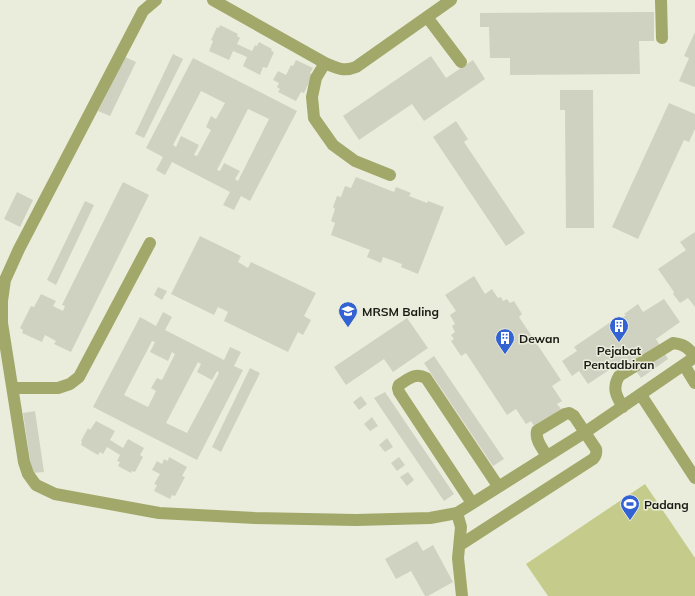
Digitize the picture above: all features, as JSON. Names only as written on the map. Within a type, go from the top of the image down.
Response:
[{"type":"lane","points":[[156,0],[143,11],[19,249],[5,280],[2,301],[2,323],[24,462],[28,474],[36,485],[55,494],[159,512],[254,518],[356,520],[430,518],[457,513],[584,433],[684,365],[695,357],[690,349],[685,345],[673,343],[619,376],[614,389],[616,397],[622,406]]},
{"type":"lane","points":[[213,0],[338,69],[348,70],[356,67],[451,0]]},
{"type":"lane","points":[[661,0],[662,38]]},
{"type":"lane","points":[[427,17],[460,62]]},
{"type":"lane","points":[[325,62],[316,78],[312,97],[314,118],[333,145],[355,162],[390,175]]},
{"type":"lane","points":[[13,388],[58,388],[70,384],[79,377],[150,244]]},
{"type":"lane","points":[[684,365],[695,383]]},
{"type":"lane","points":[[472,503],[399,392],[399,385],[416,375],[421,375],[426,378],[498,486]]},
{"type":"lane","points":[[641,395],[695,478]]},
{"type":"lane","points":[[460,545],[596,456],[596,449],[574,416],[569,413],[537,431],[537,440],[547,456]]},
{"type":"lane","points":[[457,513],[461,528],[458,558],[462,596]]},
{"type":"green space","name":"Padang","points":[[645,484],[695,558],[695,596],[548,596],[526,564]]},
{"type":"building","points":[[654,12],[654,41],[639,41],[640,74],[510,75],[510,58],[490,58],[489,27],[480,27],[480,13]]},
{"type":"building","points":[[220,25],[238,34],[237,36],[240,38],[237,44],[252,51],[255,45],[257,46],[259,42],[272,49],[271,51],[274,52],[267,68],[263,67],[260,75],[243,66],[247,57],[233,51],[229,60],[209,51],[213,41],[211,40],[217,27],[219,28]]},
{"type":"building","points":[[695,32],[695,87],[679,81],[689,58],[684,56]]},
{"type":"building","points":[[173,54],[183,59],[144,138],[135,134]]},
{"type":"building","points":[[431,56],[446,78],[473,60],[485,79],[424,121],[412,104],[359,140],[343,116]]},
{"type":"building","points":[[125,57],[136,62],[110,116],[98,111]]},
{"type":"building","points":[[193,58],[297,111],[250,201],[241,196],[234,210],[223,205],[230,192],[172,162],[165,175],[156,170],[163,157],[146,148]],"holes":[[[201,91],[225,103],[216,119],[211,116],[206,127],[211,130],[197,156],[194,155],[199,145],[181,136],[176,147],[173,145]],[[248,109],[269,119],[238,181],[235,179],[240,171],[224,163],[220,171],[217,170]]]},
{"type":"building","points":[[296,60],[313,68],[310,73],[313,74],[304,93],[301,92],[296,101],[278,92],[280,89],[277,87],[279,83],[273,80],[278,71],[286,75],[291,65],[293,66]]},
{"type":"building","points":[[560,90],[593,90],[594,228],[566,228],[565,110],[560,110]]},
{"type":"building","points":[[669,103],[695,114],[695,129],[689,142],[684,140],[638,239],[612,227]]},
{"type":"building","points":[[456,121],[468,139],[464,142],[525,233],[506,246],[433,137]]},
{"type":"building","points":[[356,177],[394,192],[396,187],[411,193],[409,196],[427,203],[428,201],[444,207],[418,274],[401,267],[402,264],[383,257],[381,263],[367,257],[370,250],[331,235],[335,223],[331,221],[335,209],[333,207],[337,196],[341,197],[345,186],[351,188]]},
{"type":"building","points":[[123,182],[149,195],[71,352],[54,344],[56,341],[45,335],[42,342],[22,333],[23,330],[20,328],[31,306],[34,307],[41,294],[56,301],[53,306],[63,311],[65,306],[62,305]]},
{"type":"building","points":[[17,192],[33,200],[20,227],[4,219]]},
{"type":"building","points":[[85,201],[94,205],[56,285],[47,280]]},
{"type":"building","points":[[695,232],[695,307],[688,298],[680,303],[658,269],[686,250],[680,242]]},
{"type":"building","points":[[200,236],[241,256],[238,262],[248,268],[251,262],[316,293],[304,316],[311,320],[303,335],[298,332],[288,352],[224,321],[228,312],[218,307],[214,315],[171,294]]},
{"type":"building","name":"Dewan","points":[[474,276],[485,294],[492,289],[498,298],[501,297],[503,301],[507,299],[510,303],[514,301],[522,314],[519,317],[561,380],[552,386],[562,401],[557,404],[561,409],[555,413],[561,422],[534,426],[531,421],[526,424],[516,409],[507,415],[466,353],[461,356],[451,341],[454,339],[451,335],[455,332],[452,326],[455,324],[450,315],[456,311],[445,295]]},
{"type":"building","points":[[158,287],[167,291],[162,300],[154,295]]},
{"type":"building","name":"Pejabat Pentadbiran","points":[[664,299],[680,322],[656,339],[668,359],[641,378],[627,358],[588,384],[579,371],[572,376],[562,361],[577,351],[574,347],[612,321],[613,324],[638,304],[643,312]]},
{"type":"building","points":[[163,312],[172,317],[165,330],[224,360],[230,347],[241,352],[234,366],[243,370],[197,460],[93,407],[140,317],[156,326]],"holes":[[[152,341],[155,342],[150,352],[168,361],[172,352],[175,354],[162,380],[157,378],[151,388],[156,391],[148,407],[124,395]],[[198,362],[201,364],[197,372],[212,380],[217,371],[219,373],[187,433],[166,423]]]},
{"type":"building","points":[[407,318],[428,348],[393,372],[384,359],[346,385],[334,367]]},
{"type":"building","points":[[434,356],[504,459],[493,466],[424,363]]},
{"type":"building","points":[[250,368],[260,373],[221,452],[212,447]]},
{"type":"building","points":[[385,392],[454,494],[444,501],[374,398]]},
{"type":"building","points":[[361,396],[367,404],[359,410],[353,402]]},
{"type":"building","points":[[35,411],[44,472],[32,473],[23,413]]},
{"type":"building","points":[[372,417],[378,426],[370,431],[364,424]]},
{"type":"building","points":[[96,421],[115,431],[110,440],[123,448],[128,439],[144,448],[140,455],[143,457],[135,472],[132,471],[131,473],[118,466],[120,462],[117,461],[120,455],[107,447],[103,454],[100,452],[98,455],[81,445],[81,441],[88,428],[90,430]]},
{"type":"building","points":[[387,438],[393,447],[385,452],[379,445]]},
{"type":"building","points":[[169,457],[187,467],[182,476],[185,477],[175,496],[172,495],[170,499],[154,491],[157,485],[154,484],[160,474],[152,470],[157,461],[162,464],[164,459],[168,461]]},
{"type":"building","points":[[399,457],[405,465],[397,471],[391,463]]},
{"type":"building","points":[[408,472],[414,480],[407,486],[400,477]]},
{"type":"building","points":[[417,541],[423,551],[433,545],[453,582],[428,596],[425,596],[411,571],[396,579],[385,559]]},
{"type":"place","name":"MRSM Baling","points":[[348,328]]},
{"type":"place","name":"Pejabat Pentadbiran","points":[[619,343]]},
{"type":"place","name":"Dewan","points":[[505,355]]},
{"type":"place","name":"Padang","points":[[630,521]]}]
